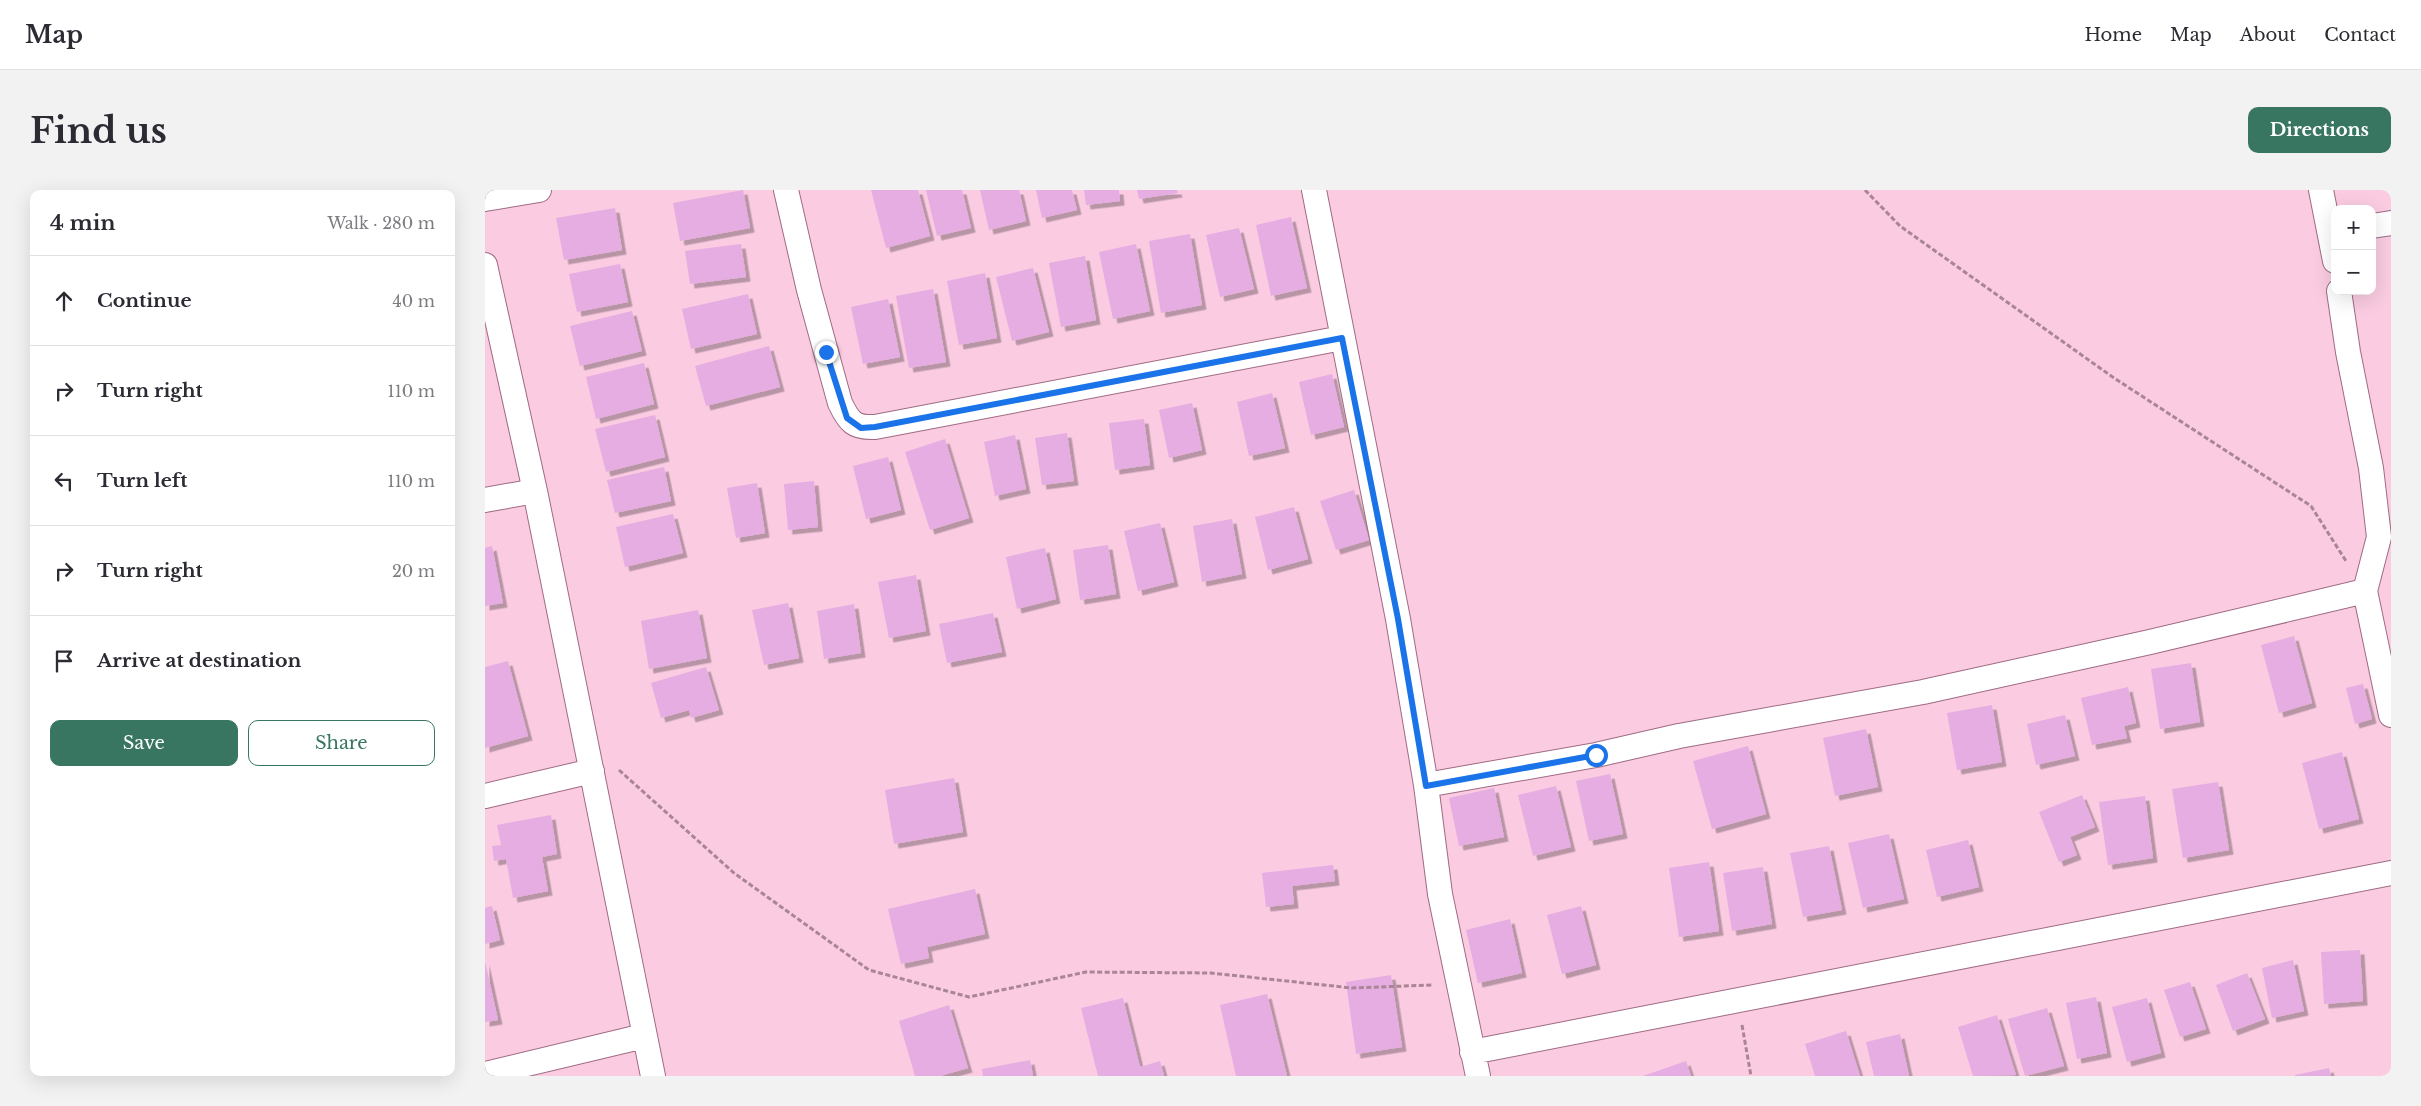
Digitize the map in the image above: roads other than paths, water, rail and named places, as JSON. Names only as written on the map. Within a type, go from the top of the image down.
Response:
[{"type":"street","points":[[485,199],[539,190]]},
{"type":"street","points":[[786,190],[809,290],[841,403],[847,418],[861,428],[1100,386],[1342,338]]},
{"type":"street","points":[[1314,190],[1398,619],[1426,786],[1440,894],[1478,1076]]},
{"type":"street","points":[[2321,190],[2331,226]]},
{"type":"street","points":[[2376,225],[2391,223]]},
{"type":"street","points":[[485,265],[535,491],[653,1076]]},
{"type":"street","points":[[2340,295],[2348,352],[2385,536],[2365,590],[2391,715]]},
{"type":"street","points":[[485,500],[535,491]]},
{"type":"street","points":[[1426,786],[1596,755],[1679,736],[1923,692],[2150,642],[2365,590]]},
{"type":"street","points":[[485,796],[592,771]]},
{"type":"street","points":[[1472,1052],[2391,873]]},
{"type":"street","points":[[485,1074],[644,1036]]}]
